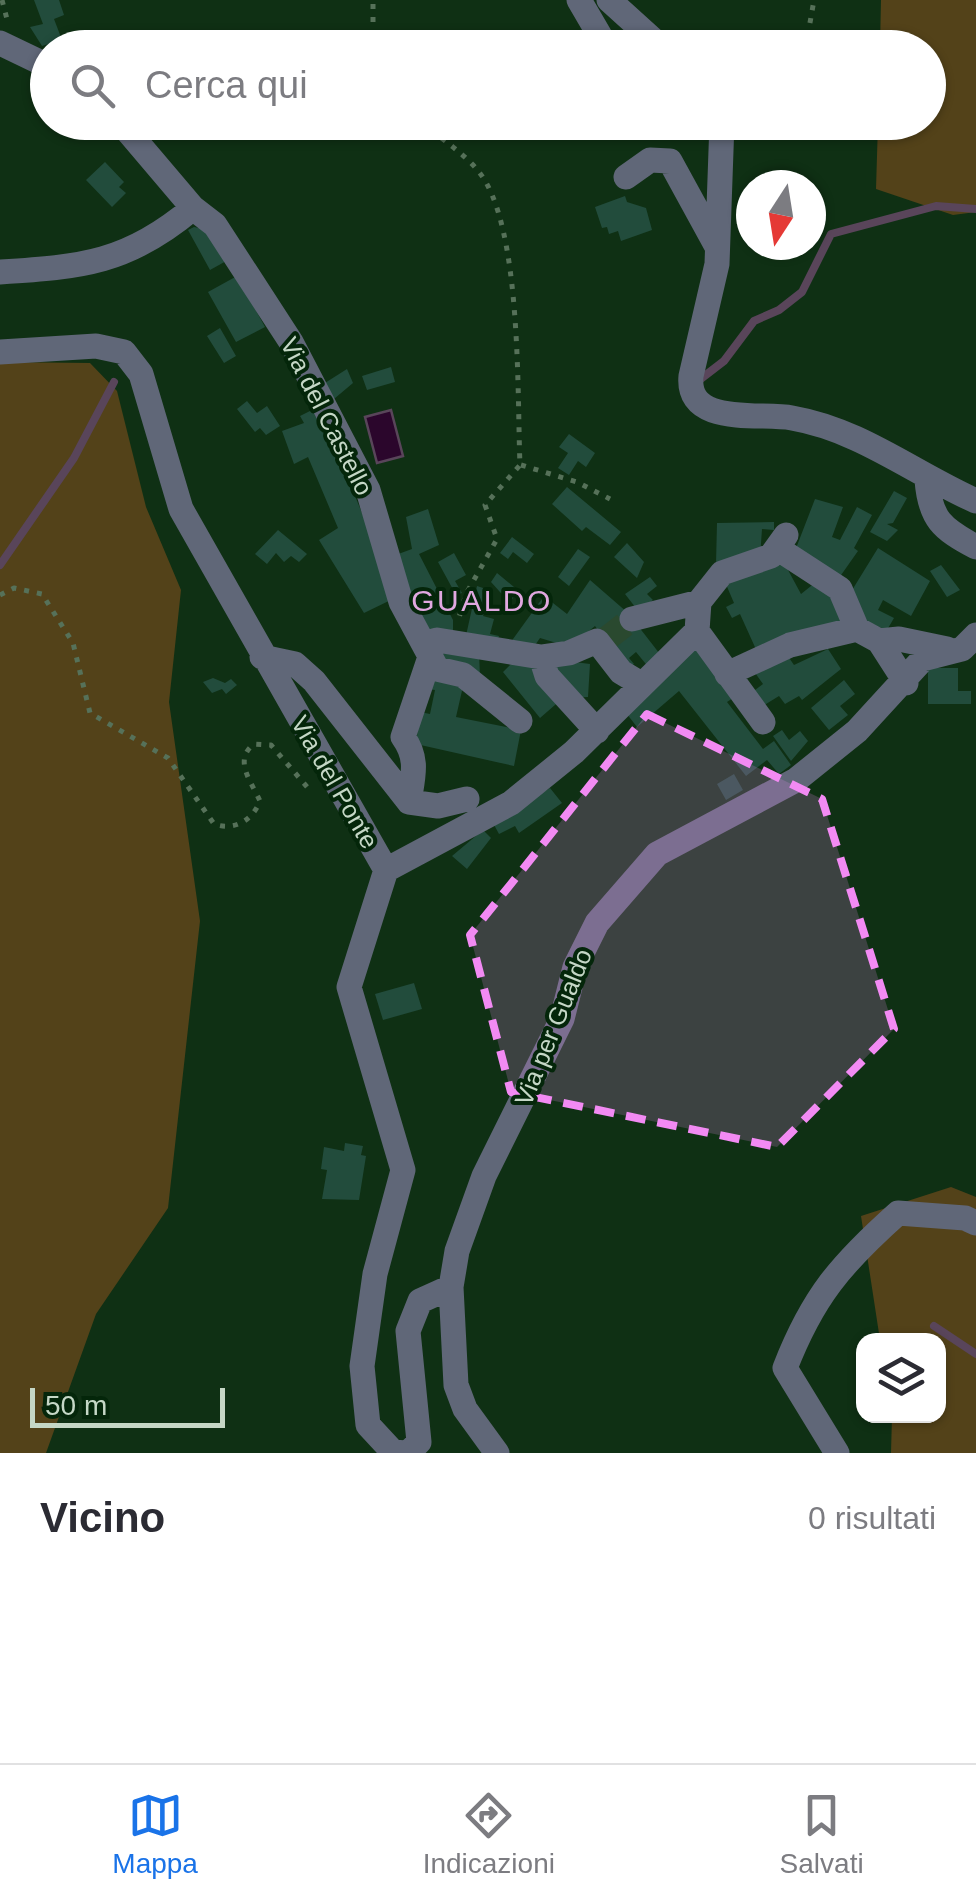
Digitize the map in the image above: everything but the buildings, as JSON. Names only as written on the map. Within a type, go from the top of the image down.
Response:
[{"type":"street","points":[[578,0],[597,30]]},
{"type":"street","points":[[609,0],[642,30]]},
{"type":"street","points":[[0,44],[30,57]]},
{"type":"street","points":[[0,272],[74,268],[122,256],[158,237],[193,208],[135,140]]},
{"type":"street","points":[[721,140],[712,302],[691,376],[690,390],[697,402],[717,412],[787,417],[832,426],[867,441],[927,480],[976,501]]},
{"type":"street","points":[[626,177],[650,160],[670,160],[718,250]]},
{"type":"street","name":"Via del Castello","points":[[193,208],[215,225],[292,342],[368,490],[401,602],[428,650]]},
{"type":"street","name":"Via del Ponte","points":[[0,352],[96,346],[124,352],[141,374],[182,509],[262,657],[386,870],[349,988],[403,1170],[375,1274],[362,1366],[368,1424],[393,1452],[407,1453],[419,1442],[408,1332],[420,1300],[451,1287]]},
{"type":"street","points":[[927,480],[929,509],[938,526],[976,548]]},
{"type":"street","points":[[632,620],[698,602],[722,573],[757,563],[782,541],[840,590],[868,635],[906,682]]},
{"type":"street","points":[[698,602],[697,631],[763,722]]},
{"type":"street","points":[[386,870],[512,803],[597,731],[697,631]]},
{"type":"street","points":[[727,674],[790,644],[868,635],[972,651]]},
{"type":"street","points":[[428,650],[457,643],[541,657],[569,653],[601,641],[621,672],[642,684]]},
{"type":"street","points":[[428,650],[437,668],[462,675],[520,721]]},
{"type":"street","points":[[408,802],[415,762],[414,752],[403,737],[428,650]]},
{"type":"street","name":"Via per Gualdo","points":[[497,1453],[465,1409],[456,1385],[451,1287],[472,1203],[562,1019],[575,967],[621,890],[657,854],[821,762],[906,682],[923,659],[972,651]]},
{"type":"street","points":[[262,657],[295,664],[314,681],[408,802],[438,806],[468,798]]},
{"type":"street","points":[[541,657],[548,676],[597,731]]},
{"type":"street","points":[[837,1453],[785,1368],[806,1313],[856,1250],[898,1213],[966,1218],[976,1223]]},
{"type":"path","points":[[373,0],[373,30]]},
{"type":"path","points":[[809,30],[814,0]]},
{"type":"path","points":[[442,140],[480,173],[502,221],[513,316],[520,465],[485,505],[497,539],[466,594],[457,643]]},
{"type":"path","points":[[520,465],[577,482],[610,499]]},
{"type":"path","points":[[0,595],[14,588],[42,594],[73,643],[90,713],[168,758],[214,824],[226,828],[245,822],[257,808],[260,800],[243,758],[248,747],[260,742],[271,745],[316,798],[331,803],[346,800]]},
{"type":"highlighted area","points":[[647,714],[822,799],[894,1029],[777,1147],[511,1092],[470,935]]},
{"type":"shaded area","points":[[881,0],[976,0],[976,212],[953,215],[876,189],[877,140],[946,140],[946,30],[880,30]]},
{"type":"shaded area","points":[[0,362],[90,363],[117,391],[146,507],[181,590],[169,702],[200,921],[168,1208],[96,1314],[46,1453],[0,1453]]},
{"type":"shaded area","points":[[391,410],[403,456],[377,463],[365,417]]},
{"type":"shaded area","points":[[951,1187],[976,1197],[976,1453],[891,1453],[892,1423],[946,1423],[946,1333],[879,1333],[861,1216]]},
{"type":"waterway","points":[[698,381],[724,361],[754,321],[779,310],[802,292],[831,234],[936,206],[976,209]]},
{"type":"waterway","points":[[0,565],[74,458],[114,382]]},
{"type":"waterway","points":[[934,1326],[976,1354]]},
{"type":"tunnel","points":[[605,640],[632,619]]},
{"type":"district","name":"GUALDO","points":[[482,600]]}]
